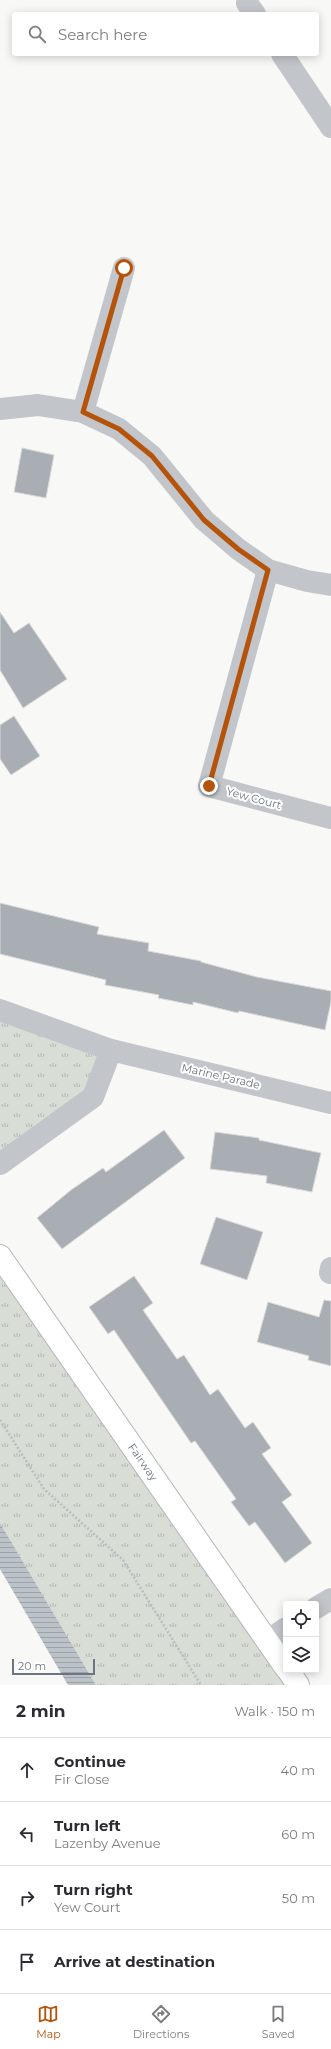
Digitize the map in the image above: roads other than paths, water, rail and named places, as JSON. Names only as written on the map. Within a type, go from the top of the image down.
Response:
[{"type":"street","points":[[283,56],[331,127]]},
{"type":"street","points":[[83,412],[124,268]]},
{"type":"street","points":[[0,409],[38,405],[83,412],[119,429],[152,456],[204,520],[238,549],[268,570],[307,581],[331,585]]},
{"type":"street","name":"Yew Court","points":[[268,570],[209,786],[331,818]]},
{"type":"street","name":"Marine Parade","points":[[0,1010],[111,1050],[331,1103]]},
{"type":"street","points":[[0,1164],[93,1097],[111,1050]]},
{"type":"street","name":"Fairway","points":[[0,1256],[283,1664]]},
{"type":"street","points":[[319,1606],[331,1599]]},
{"type":"street","points":[[267,1641],[283,1630]]},
{"type":"street","points":[[290,1673],[298,1685]]}]
